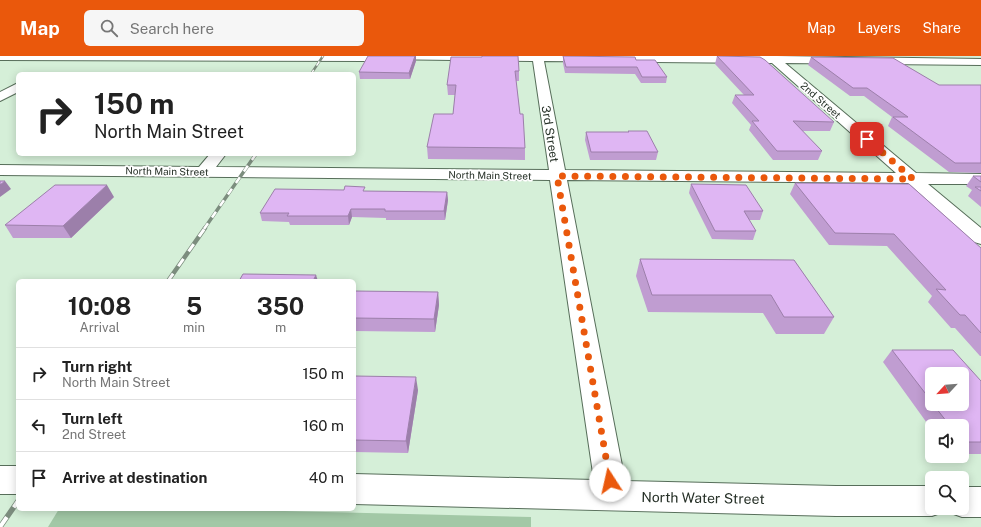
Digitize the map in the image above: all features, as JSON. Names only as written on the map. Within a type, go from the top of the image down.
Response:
[{"type":"street","points":[[358,56],[420,58]]},
{"type":"street","points":[[0,57],[772,58],[981,62]]},
{"type":"street","points":[[53,67],[72,57]]},
{"type":"street","points":[[288,69],[298,57]]},
{"type":"street","name":"3rd Street","points":[[538,57],[612,496]]},
{"type":"street","name":"2nd Street","points":[[772,58],[981,238]]},
{"type":"street","points":[[0,97],[16,88]]},
{"type":"street","points":[[204,172],[216,156]]},
{"type":"street","name":"North Main Street","points":[[0,170],[981,179]]},
{"type":"street","points":[[0,480],[16,480]]},
{"type":"street","name":"North Water Street","points":[[356,489],[612,496],[925,501]]},
{"type":"street","points":[[969,502],[981,502]]},
{"type":"green space","points":[[58,511],[282,511],[531,517],[531,527],[48,527]]},
{"type":"building","points":[[368,56],[415,56],[409,73],[359,72]]},
{"type":"building","points":[[518,56],[519,71],[515,71],[520,114],[523,114],[525,148],[427,147],[434,114],[453,114],[456,85],[447,85],[451,57]]},
{"type":"building","points":[[563,56],[635,57],[636,60],[655,60],[667,77],[642,77],[637,67],[566,67]]},
{"type":"building","points":[[717,56],[760,57],[834,122],[793,121],[822,151],[777,151],[752,121],[759,121],[735,95],[754,95]]},
{"type":"building","points":[[811,57],[893,58],[939,85],[981,85],[981,163],[955,163],[893,117],[908,117],[867,88],[853,88]]},
{"type":"building","points":[[628,131],[647,131],[658,152],[591,152],[586,132],[629,132]]},
{"type":"building","points":[[973,176],[981,176],[981,182]]},
{"type":"building","points":[[795,183],[909,184],[981,248],[981,333],[965,315],[960,315],[936,289],[946,290],[894,234],[835,233]]},
{"type":"building","points":[[691,184],[746,185],[763,211],[744,211],[756,231],[715,231]]},
{"type":"building","points":[[55,185],[107,185],[63,226],[5,225]]},
{"type":"building","points":[[345,186],[365,187],[363,191],[447,192],[444,211],[385,211],[385,209],[351,209],[348,216],[287,216],[289,213],[260,213],[275,189],[344,190]]},
{"type":"building","points":[[975,187],[981,187],[981,191]]},
{"type":"building","points":[[640,259],[794,260],[834,317],[784,317],[771,295],[652,295]]},
{"type":"building","points":[[243,274],[316,275],[314,279],[240,279]]},
{"type":"building","points":[[356,291],[438,292],[434,319],[356,318]]},
{"type":"building","points":[[892,350],[953,350],[968,367],[925,367],[925,393]]},
{"type":"building","points":[[969,368],[981,381],[981,442],[969,442],[969,419],[945,419],[938,411],[969,411]]},
{"type":"building","points":[[356,376],[416,377],[406,441],[356,440]]},
{"type":"railway","points":[[312,72],[323,56]]},
{"type":"railway","points":[[204,229],[255,156]]},
{"type":"railway","points":[[169,279],[205,228]]},
{"type":"railway","points":[[0,527],[16,504]]},
{"type":"route","points":[[610,481],[557,176],[913,179],[867,139]]}]
